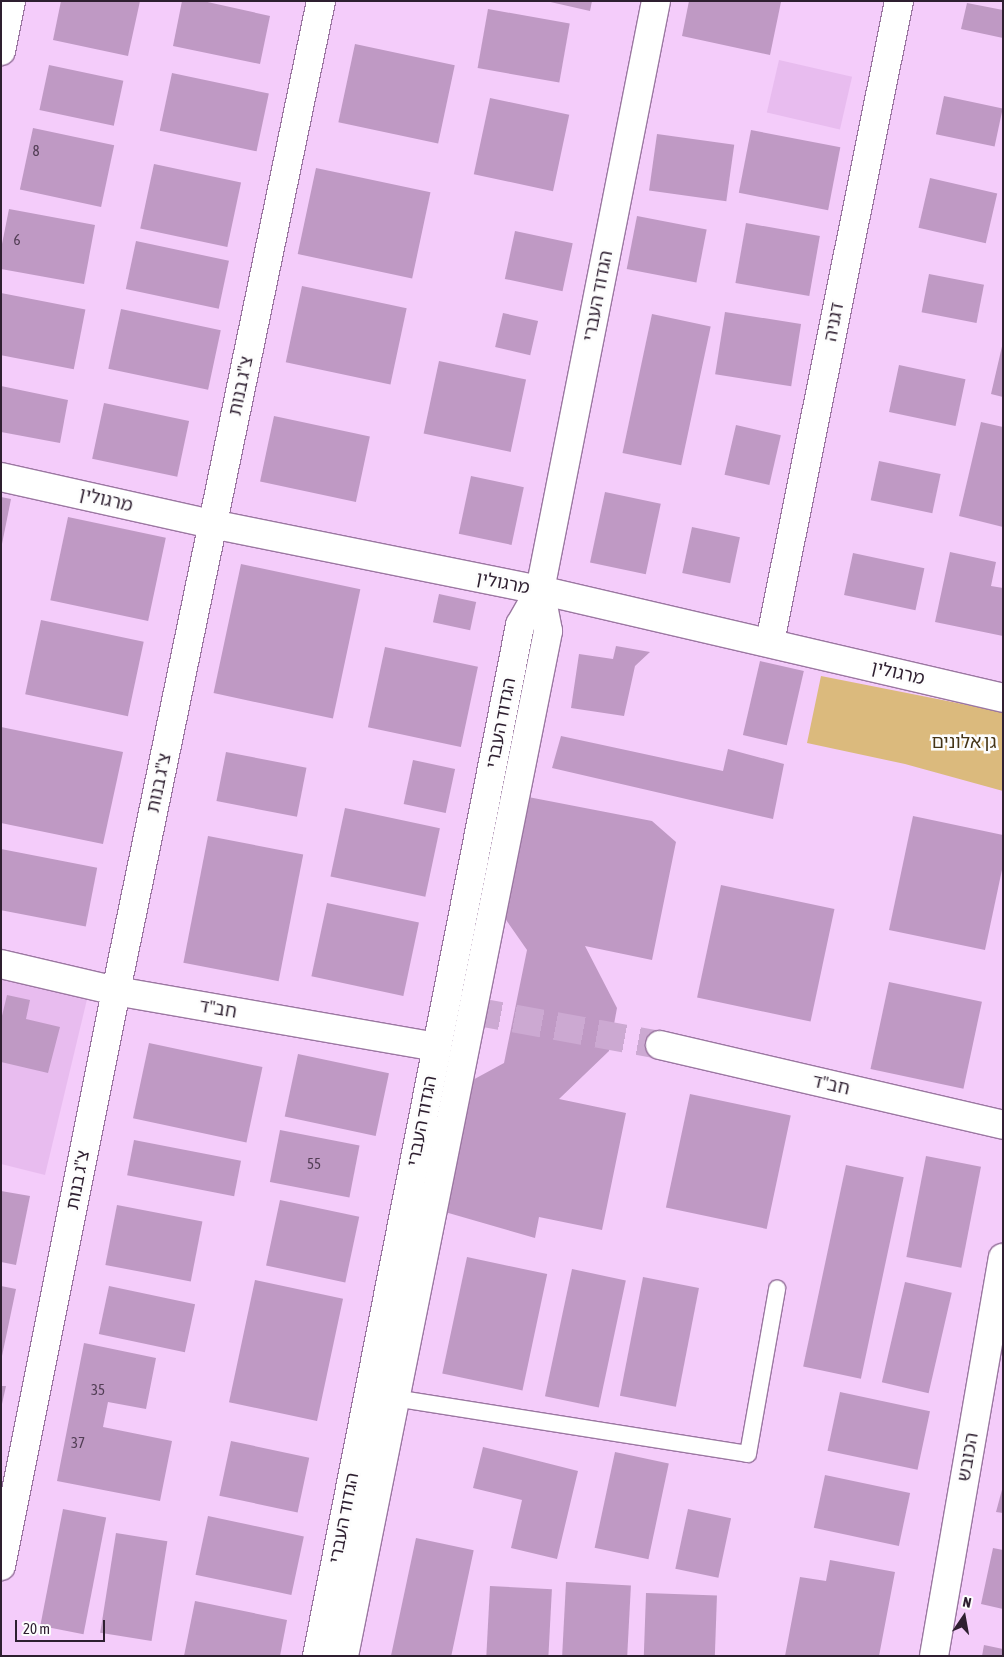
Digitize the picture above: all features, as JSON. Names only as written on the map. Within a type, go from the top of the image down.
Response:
[{"type":"street","points":[[1,51],[11,1]]},
{"type":"street","name":"צ\"ג בנות","points":[[1,1566],[116,990],[321,1]]},
{"type":"street","name":"הגדוד העברי","points":[[317,1656],[520,625],[540,590],[656,1]]},
{"type":"street","name":"דגניה","points":[[770,642],[899,1]]},
{"type":"street","name":"מרגולין","points":[[1,476],[212,524],[540,590],[770,642],[1003,698]]},
{"type":"street","name":"הגדוד העברי","points":[[344,1656],[548,631],[540,590]]},
{"type":"street","name":"חב\"ד","points":[[1,964],[116,990],[437,1047]]},
{"type":"street","name":"חב\"ד","points":[[660,1045],[1003,1125]]},
{"type":"street","name":"הכובש","points":[[934,1656],[1003,1258]]},
{"type":"lane","points":[[368,1394],[748,1454],[777,1289]]},
{"type":"shaded area","points":[[779,60],[852,77],[840,129],[767,113]]},
{"type":"shaded area","points":[[1,971],[89,991],[45,1175],[1,1164]]},
{"type":"green space","name":"גן אלונים","points":[[821,676],[1003,712],[1003,791],[905,764],[807,743]]},
{"type":"building","points":[[61,1],[140,1],[128,56],[53,40]]},
{"type":"building","points":[[182,1],[203,1],[270,16],[260,64],[173,46]]},
{"type":"building","points":[[546,1],[592,1],[590,11]]},
{"type":"building","points":[[689,1],[781,2],[770,55],[682,36]]},
{"type":"building","points":[[967,3],[1003,10],[1003,38],[961,29]]},
{"type":"building","points":[[488,9],[570,23],[559,83],[478,68]]},
{"type":"building","points":[[355,44],[455,65],[438,143],[338,122]]},
{"type":"building","points":[[49,65],[123,81],[114,126],[39,110]]},
{"type":"building","points":[[172,73],[269,94],[257,151],[160,131]]},
{"type":"building","points":[[944,96],[1003,108],[995,147],[936,134]]},
{"type":"building","points":[[490,98],[569,115],[553,191],[474,174]]},
{"type":"building","points":[[33,128],[114,145],[101,207],[20,190]]},
{"type":"building","points":[[751,130],[840,147],[828,210],[739,193]]},
{"type":"building","points":[[657,134],[734,145],[726,201],[649,190]]},
{"type":"building","points":[[154,164],[241,183],[227,247],[140,229]]},
{"type":"building","points":[[316,168],[430,192],[412,278],[298,254]]},
{"type":"building","points":[[930,178],[997,194],[986,243],[919,228]]},
{"type":"building","points":[[9,209],[95,225],[84,284],[1,269],[1,249]]},
{"type":"building","points":[[637,216],[707,230],[696,283],[627,269]]},
{"type":"building","points":[[746,223],[820,236],[809,296],[735,283]]},
{"type":"building","points":[[515,231],[573,243],[563,291],[505,279]]},
{"type":"building","points":[[136,241],[229,261],[219,309],[126,289]]},
{"type":"building","points":[[929,274],[984,285],[977,323],[922,312]]},
{"type":"building","points":[[302,286],[407,308],[390,385],[286,362]]},
{"type":"building","points":[[1,293],[85,309],[74,369],[1,355]]},
{"type":"building","points":[[121,309],[221,330],[208,390],[108,369]]},
{"type":"building","points":[[725,312],[801,324],[791,386],[715,374]]},
{"type":"building","points":[[503,313],[538,321],[530,355],[495,347]]},
{"type":"building","points":[[652,314],[711,326],[681,465],[622,453]]},
{"type":"building","points":[[1003,342],[1003,397],[991,394]]},
{"type":"building","points":[[439,361],[526,380],[511,452],[424,433]]},
{"type":"building","points":[[899,365],[966,379],[956,426],[889,412]]},
{"type":"building","points":[[1,386],[68,400],[60,443],[1,432]]},
{"type":"building","points":[[104,403],[189,421],[177,477],[92,459]]},
{"type":"building","points":[[274,416],[370,436],[356,502],[260,482]]},
{"type":"building","points":[[981,422],[1003,427],[1003,527],[959,516]]},
{"type":"building","points":[[736,425],[781,435],[769,485],[725,475]]},
{"type":"building","points":[[879,461],[941,474],[932,513],[871,500]]},
{"type":"building","points":[[471,476],[524,487],[512,545],[459,534]]},
{"type":"building","points":[[605,492],[661,504],[646,574],[590,562]]},
{"type":"building","points":[[1,497],[11,499],[2,544],[1,544]]},
{"type":"building","points":[[68,517],[166,538],[148,621],[50,600]]},
{"type":"building","points":[[692,527],[740,537],[730,583],[682,573]]},
{"type":"building","points":[[950,552],[996,562],[991,586],[1003,588],[1003,636],[935,622]]},
{"type":"building","points":[[853,553],[924,568],[915,610],[844,595]]},
{"type":"building","points":[[241,564],[360,589],[333,718],[214,693]]},
{"type":"building","points":[[439,594],[476,602],[470,630],[433,622]]},
{"type":"building","points":[[41,620],[144,642],[128,716],[25,694]]},
{"type":"building","points":[[616,646],[650,652],[635,666],[624,716],[571,708],[579,654],[613,659]]},
{"type":"building","points":[[385,647],[478,667],[461,747],[368,727]]},
{"type":"building","points":[[760,661],[804,671],[787,745],[743,735]]},
{"type":"building","points":[[1,727],[123,752],[103,844],[1,823]]},
{"type":"building","points":[[561,736],[723,771],[728,749],[784,764],[773,819],[552,768]]},
{"type":"building","points":[[226,752],[306,768],[297,817],[216,801]]},
{"type":"building","points":[[413,760],[455,769],[446,813],[404,804]]},
{"type":"building","points":[[523,796],[652,821],[676,842],[652,960],[585,946],[617,1008],[609,1051],[559,1099],[626,1113],[602,1230],[539,1217],[535,1238],[445,1212],[469,1082],[504,1063],[527,950],[504,917]]},
{"type":"building","points":[[345,808],[440,828],[425,897],[330,876]]},
{"type":"building","points":[[913,816],[1003,835],[1003,865],[985,950],[889,930]]},
{"type":"building","points":[[208,836],[303,855],[279,981],[183,963]]},
{"type":"building","points":[[1,849],[97,868],[86,927],[1,910]]},
{"type":"building","points":[[721,885],[834,909],[811,1022],[697,997]]},
{"type":"building","points":[[327,903],[419,923],[403,996],[311,976]]},
{"type":"building","points":[[889,982],[982,1002],[963,1089],[870,1069]]},
{"type":"building","points":[[7,995],[30,1000],[26,1019],[60,1027],[48,1073],[1,1062],[1,1020]]},
{"type":"building","points":[[149,1043],[262,1067],[246,1142],[133,1118]]},
{"type":"building","points":[[298,1054],[389,1073],[376,1136],[285,1117]]},
{"type":"building","points":[[690,1094],[791,1115],[767,1229],[666,1207]]},
{"type":"building","points":[[280,1130],[360,1145],[349,1197],[270,1182]]},
{"type":"building","points":[[134,1140],[241,1161],[234,1196],[127,1175]]},
{"type":"building","points":[[926,1156],[981,1167],[961,1268],[906,1257]]},
{"type":"building","points":[[846,1165],[904,1177],[861,1379],[803,1366]]},
{"type":"building","points":[[1,1191],[30,1196],[16,1265],[1,1262]]},
{"type":"building","points":[[280,1200],[359,1217],[345,1282],[266,1266]]},
{"type":"building","points":[[117,1205],[202,1222],[191,1281],[105,1265]]},
{"type":"building","points":[[467,1257],[547,1274],[522,1390],[442,1373]]},
{"type":"building","points":[[572,1269],[626,1280],[599,1408],[545,1396]]},
{"type":"building","points":[[643,1277],[699,1288],[676,1407],[620,1396]]},
{"type":"building","points":[[255,1280],[343,1299],[317,1421],[229,1402]]},
{"type":"building","points":[[905,1282],[952,1293],[929,1393],[882,1382]]},
{"type":"building","points":[[1,1286],[16,1289],[2,1356],[1,1356]]},
{"type":"building","points":[[109,1286],[195,1304],[185,1352],[99,1334]]},
{"type":"building","points":[[84,1343],[156,1358],[146,1409],[108,1402],[103,1427],[172,1441],[160,1501],[57,1481]]},
{"type":"building","points":[[1,1386],[6,1386],[2,1404],[1,1404]]},
{"type":"building","points":[[840,1392],[930,1411],[918,1470],[828,1451]]},
{"type":"building","points":[[231,1441],[309,1458],[298,1512],[219,1496]]},
{"type":"building","points":[[483,1447],[578,1471],[557,1559],[511,1548],[522,1500],[473,1488]]},
{"type":"building","points":[[615,1452],[669,1463],[648,1559],[595,1548]]},
{"type":"building","points":[[825,1475],[910,1493],[899,1546],[814,1528]]},
{"type":"building","points":[[1003,1486],[1003,1513],[996,1512]]},
{"type":"building","points":[[63,1509],[106,1517],[83,1634],[40,1626]]},
{"type":"building","points":[[688,1509],[731,1518],[718,1578],[675,1569]]},
{"type":"building","points":[[208,1516],[304,1536],[291,1595],[196,1575]]},
{"type":"building","points":[[116,1533],[167,1541],[152,1641],[100,1633]]},
{"type":"building","points":[[416,1538],[474,1550],[451,1656],[391,1655]]},
{"type":"building","points":[[993,1548],[1003,1550],[1003,1609],[981,1604]]},
{"type":"building","points":[[830,1560],[895,1572],[879,1656],[785,1656],[800,1577],[826,1581]]},
{"type":"building","points":[[566,1582],[631,1585],[627,1656],[562,1656]]},
{"type":"building","points":[[490,1586],[552,1589],[548,1656],[486,1656]]},
{"type":"building","points":[[646,1593],[717,1595],[715,1656],[644,1656]]},
{"type":"building","points":[[195,1601],[287,1620],[280,1656],[184,1656]]},
{"type":"building","points":[[984,1645],[1003,1649],[1003,1656],[982,1656]]},
{"type":"tunnel","points":[[473,1011],[660,1045]]}]
